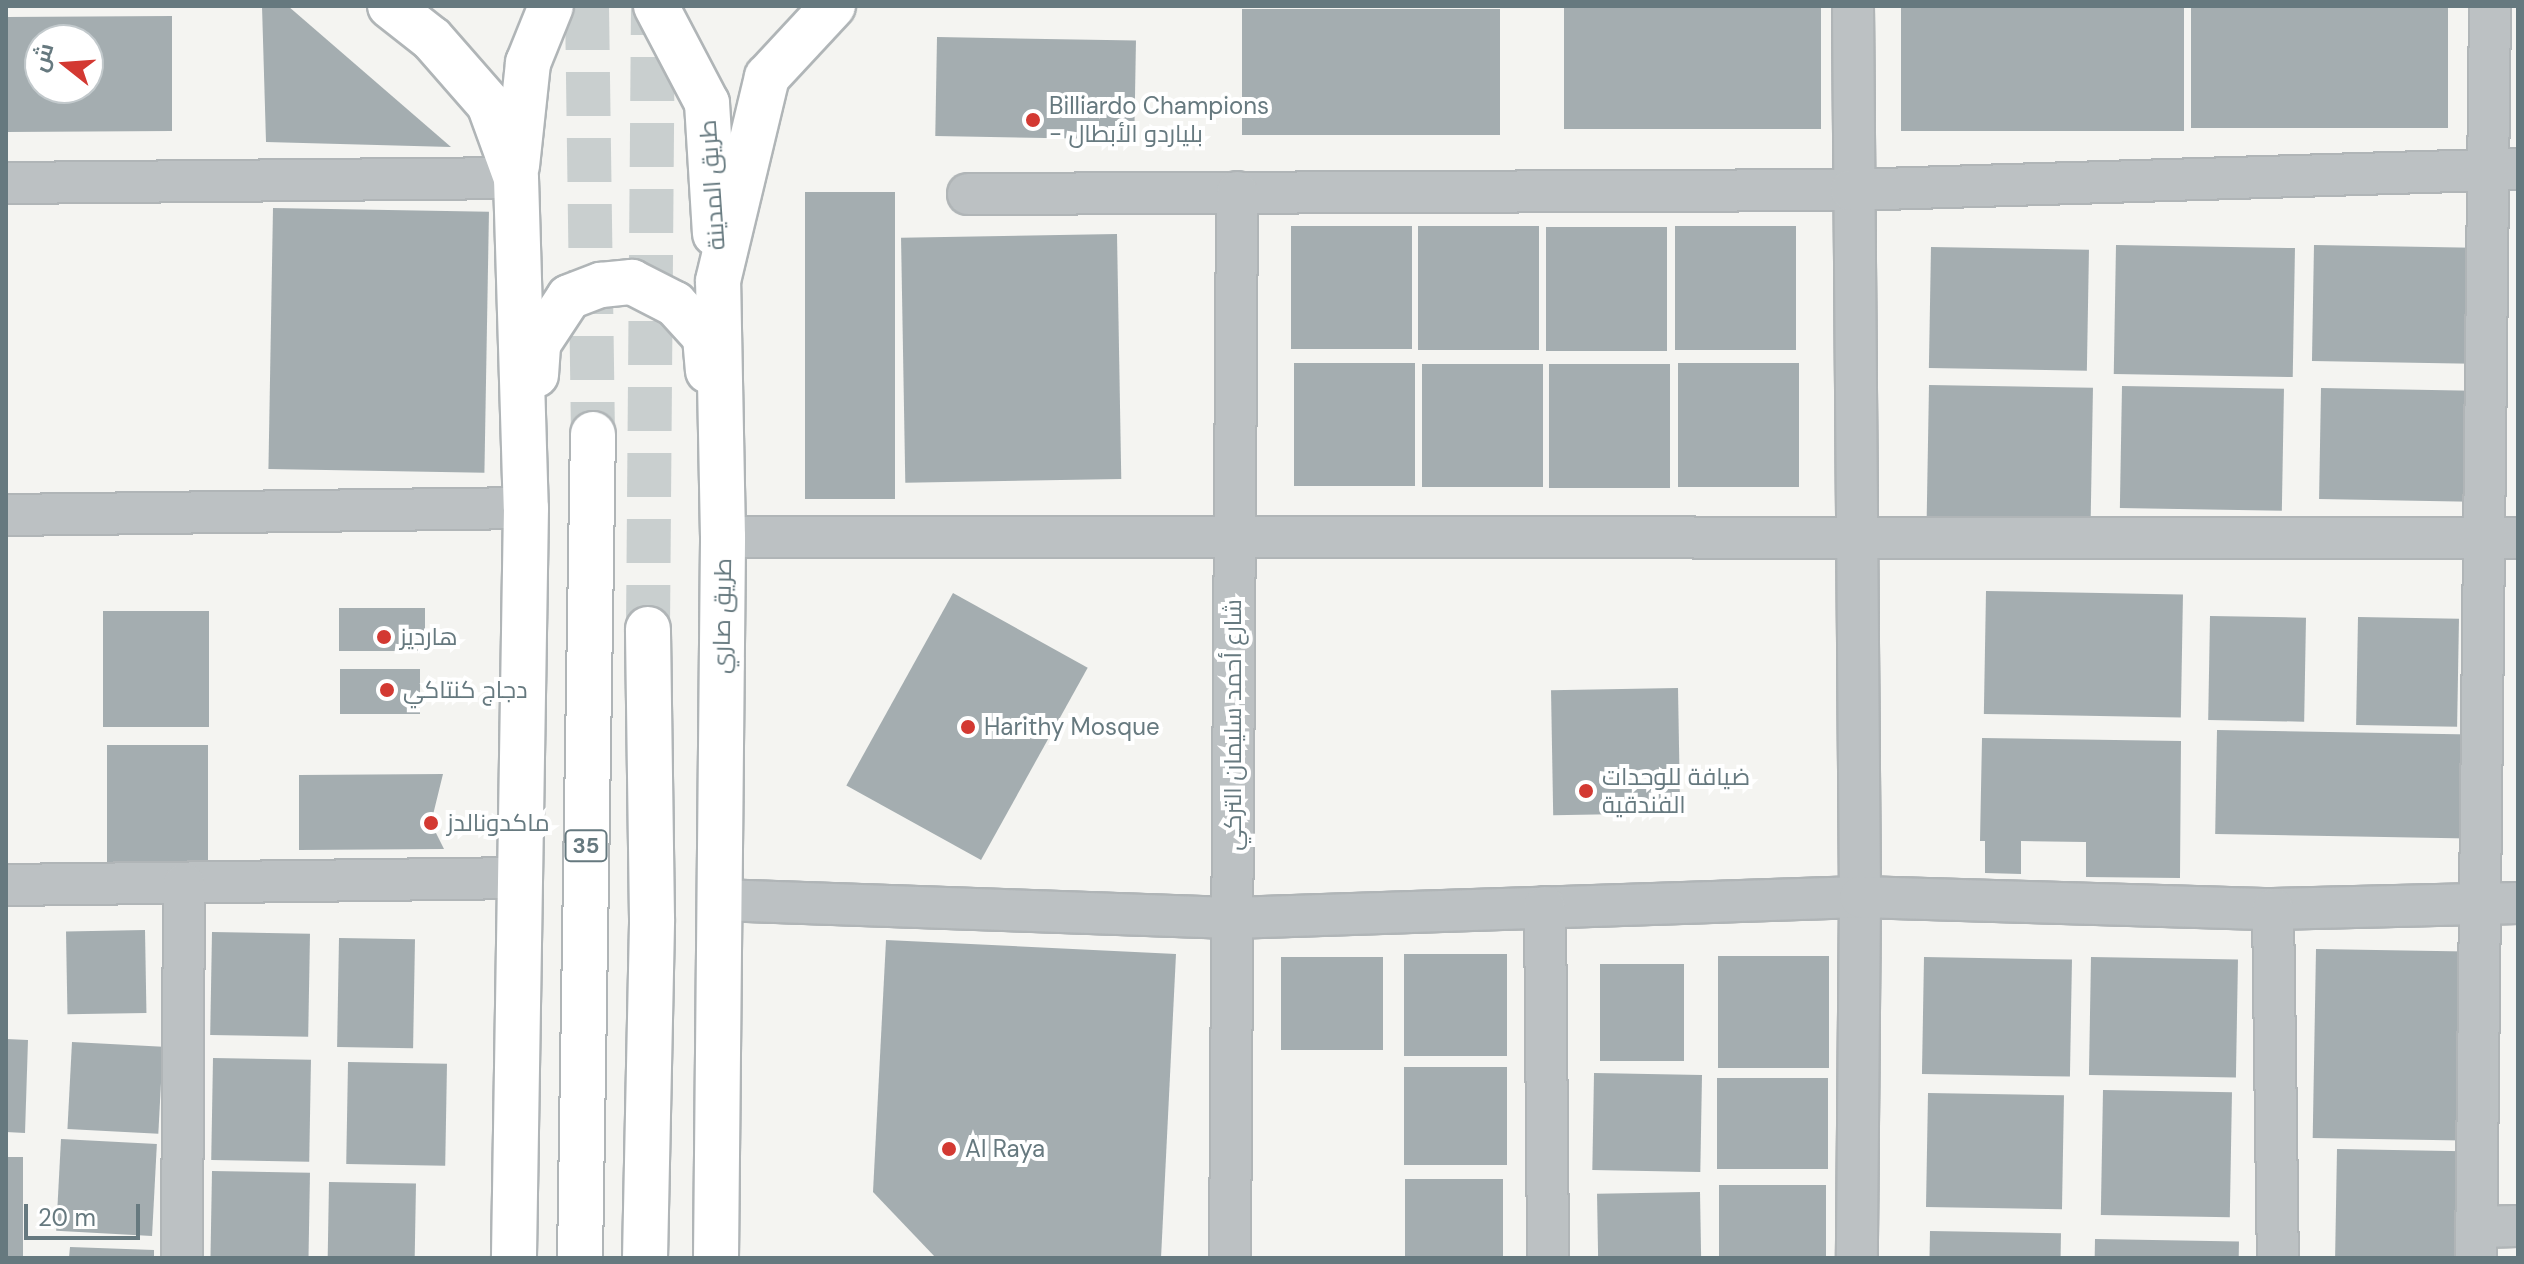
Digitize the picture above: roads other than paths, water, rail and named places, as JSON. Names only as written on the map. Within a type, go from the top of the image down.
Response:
[{"type":"main road","points":[[390,6],[432,39],[489,104],[516,178]]},
{"type":"main road","points":[[514,1258],[526,508],[516,178],[528,63],[551,6]]},
{"type":"main road","name":"طريق المدينة","points":[[656,6],[707,103],[718,281]]},
{"type":"main road","name":"طريق صاري","points":[[716,1258],[723,537],[718,281],[767,77],[833,6]]},
{"type":"main road","points":[[526,508],[538,344],[569,297],[601,285],[632,282],[675,304],[705,337],[721,480]]},
{"type":"main road","name":"35","points":[[580,1258],[593,434]]},
{"type":"main road","points":[[645,1258],[652,919],[648,629]]},
{"type":"street","points":[[1853,6],[1851,190],[1860,897],[1857,1258]]},
{"type":"street","points":[[2490,6],[2504,169],[2503,538],[2476,903],[2476,1242],[2518,1226]]},
{"type":"street","points":[[968,194],[1851,190],[2504,169]]},
{"type":"street","points":[[6,183],[516,178]]},
{"type":"street","name":"شارع أحمد سليمان التركي","points":[[1230,1258],[1237,192]]},
{"type":"street","points":[[6,515],[526,508]]},
{"type":"street","points":[[723,537],[1857,535],[2503,538]]},
{"type":"street","points":[[6,885],[519,878]]},
{"type":"street","points":[[182,1258],[184,884]]},
{"type":"street","points":[[719,900],[1232,918],[1860,897],[2273,909],[2518,903]]},
{"type":"street","points":[[1545,907],[1548,1258]]},
{"type":"street","points":[[2273,909],[2278,1258]]},
{"type":"tunnel","points":[[587,6],[593,434]]},
{"type":"tunnel","points":[[648,629],[653,6]]},
{"type":"place","name":"Billiardo Champions - بلياردو الأبطال","points":[[1033,120]]},
{"type":"place","name":"هارديز","points":[[384,637]]},
{"type":"place","name":"دجاج كنتاكي","points":[[387,690]]},
{"type":"place","name":"Harithy Mosque","points":[[968,727]]},
{"type":"place","name":"ضيافة للوحدات الفندقية","points":[[1586,791]]},
{"type":"place","name":"ماكدونالدز","points":[[431,823]]},
{"type":"place","name":"Al Raya","points":[[949,1149]]}]
